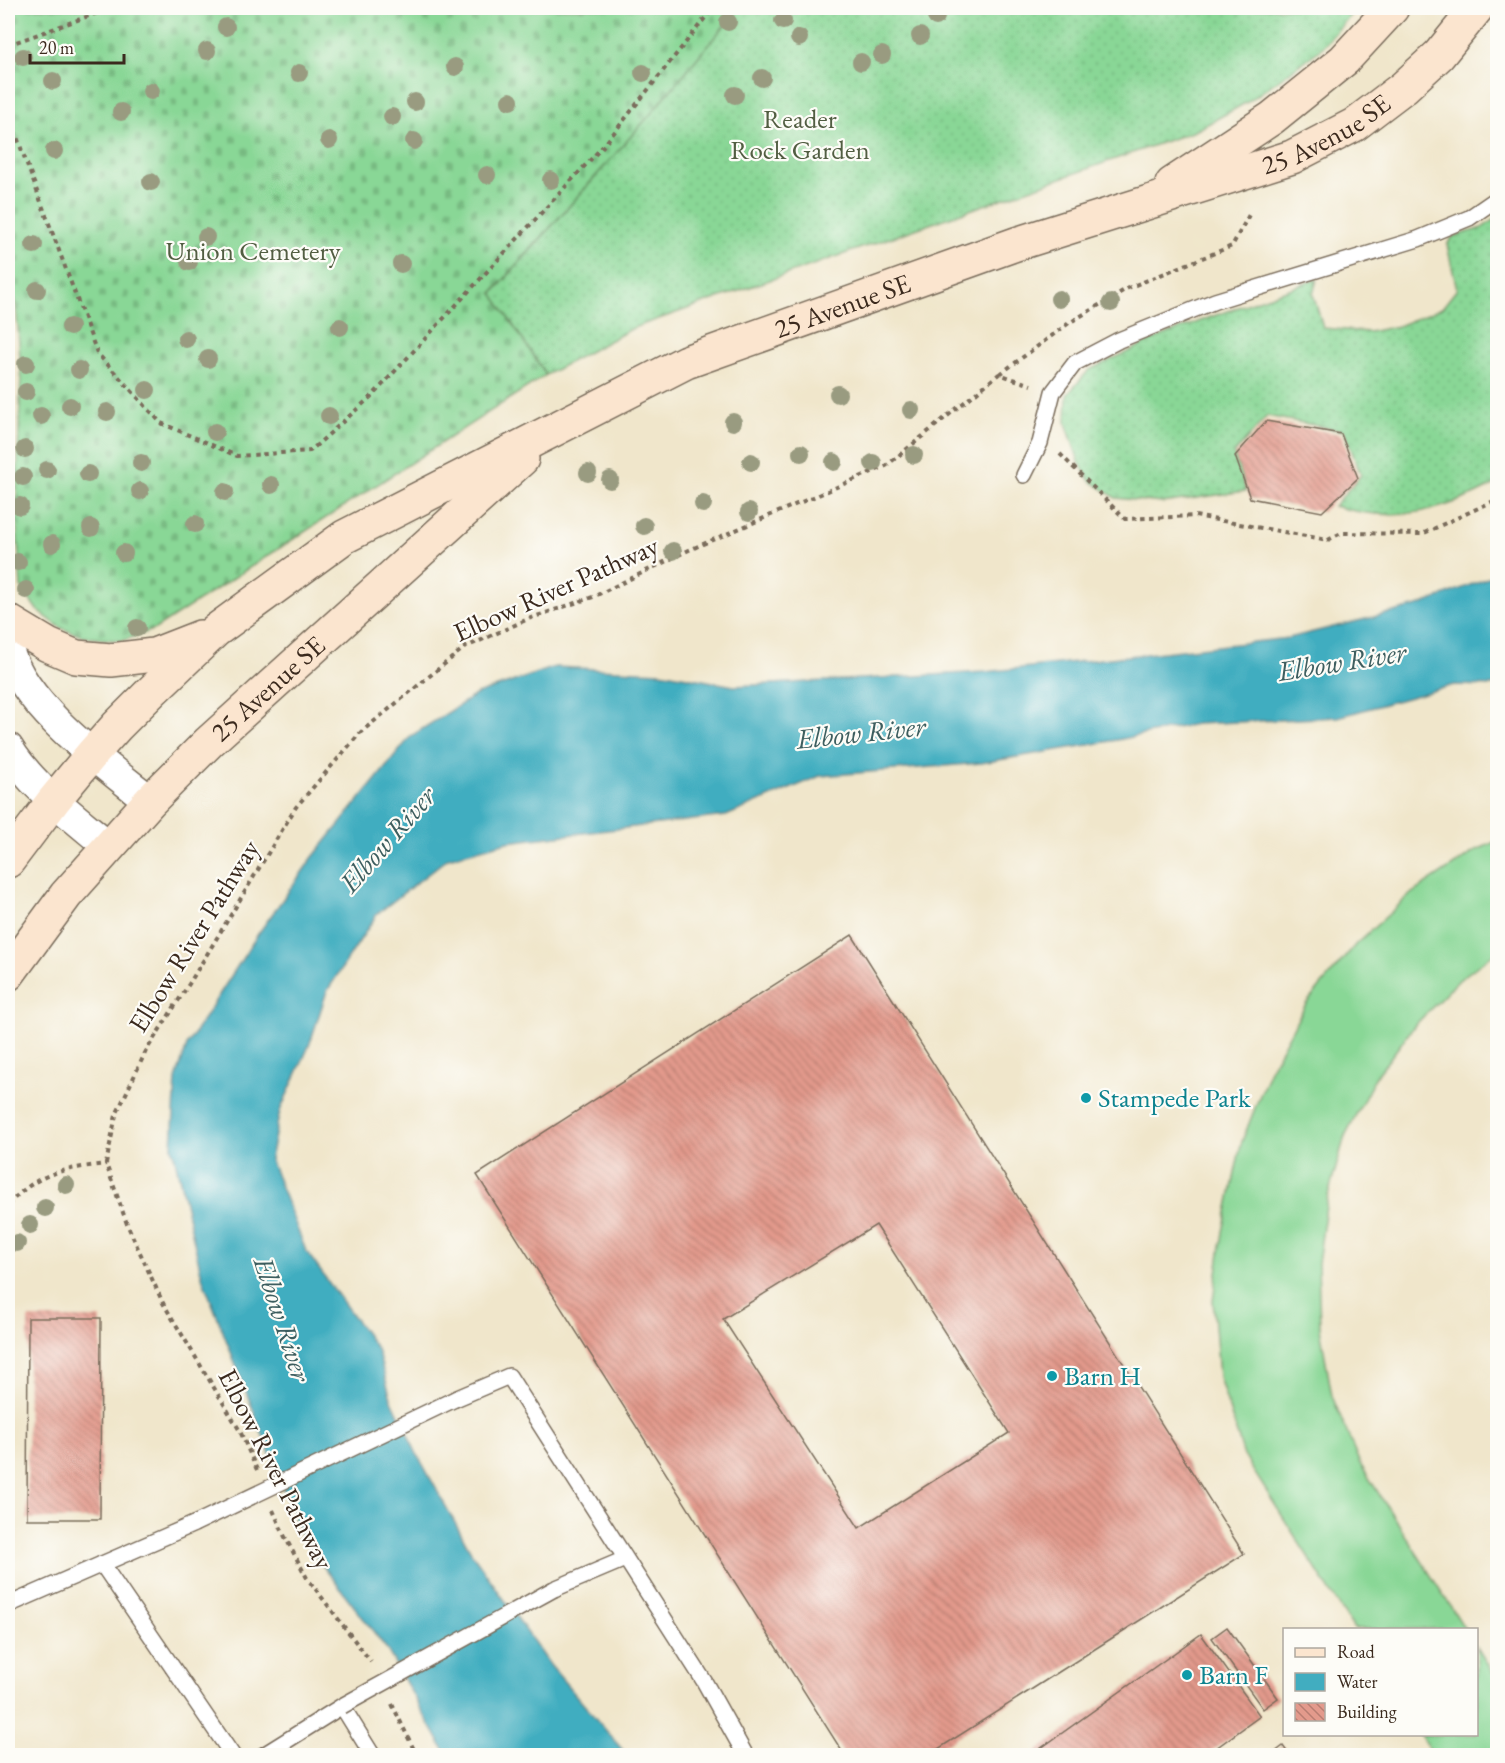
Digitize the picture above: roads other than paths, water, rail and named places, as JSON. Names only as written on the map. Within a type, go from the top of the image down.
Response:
[{"type":"street","name":"25 Avenue SE","points":[[1141,205],[1272,118],[1344,60],[1392,8]]},
{"type":"street","name":"25 Avenue SE","points":[[8,861],[54,800],[117,726],[215,631],[344,537],[686,362],[1016,244],[1292,157],[1354,125],[1404,87],[1439,54],[1477,8]]},
{"type":"street","name":"25 Avenue SE","points":[[8,974],[66,895],[150,801],[218,734],[555,430]]},
{"type":"street","points":[[8,621],[48,645],[76,657],[111,660],[154,655],[215,631]]},
{"type":"street","points":[[8,649],[10,659],[34,699],[92,754],[150,801]]},
{"type":"street","points":[[8,748],[23,768],[54,800],[108,846]]},
{"type":"lane","points":[[1024,475],[1040,443],[1053,392],[1075,363],[1119,340],[1215,301],[1418,239],[1469,218],[1497,198]]},
{"type":"lane","points":[[8,1605],[194,1524],[455,1399],[509,1376],[704,1681],[747,1755]]},
{"type":"lane","points":[[262,1755],[342,1706],[554,1589],[625,1559]]},
{"type":"lane","points":[[102,1564],[233,1755]]},
{"type":"lane","points":[[342,1706],[373,1755]]},
{"type":"water","name":"Elbow River","points":[[1497,574],[1497,686],[1454,685],[1338,717],[1196,724],[981,763],[820,776],[726,816],[507,842],[448,858],[377,914],[327,991],[309,1046],[280,1111],[270,1159],[306,1251],[377,1349],[391,1398],[416,1452],[471,1552],[550,1665],[627,1755],[447,1755],[386,1648],[303,1540],[202,1277],[172,1146],[176,1079],[187,1045],[258,934],[313,857],[411,736],[477,694],[555,667],[661,672],[734,686],[985,672],[1289,638],[1418,606]]},
{"type":"place","name":"Stampede Park","points":[[1086,1098]]},
{"type":"place","name":"Barn H","points":[[1052,1376]]},
{"type":"place","name":"Barn F","points":[[1187,1675]]},
{"type":"park label","name":"Reader Rock Garden","points":[[800,134]]},
{"type":"park label","name":"Union Cemetery","points":[[253,251]]}]
